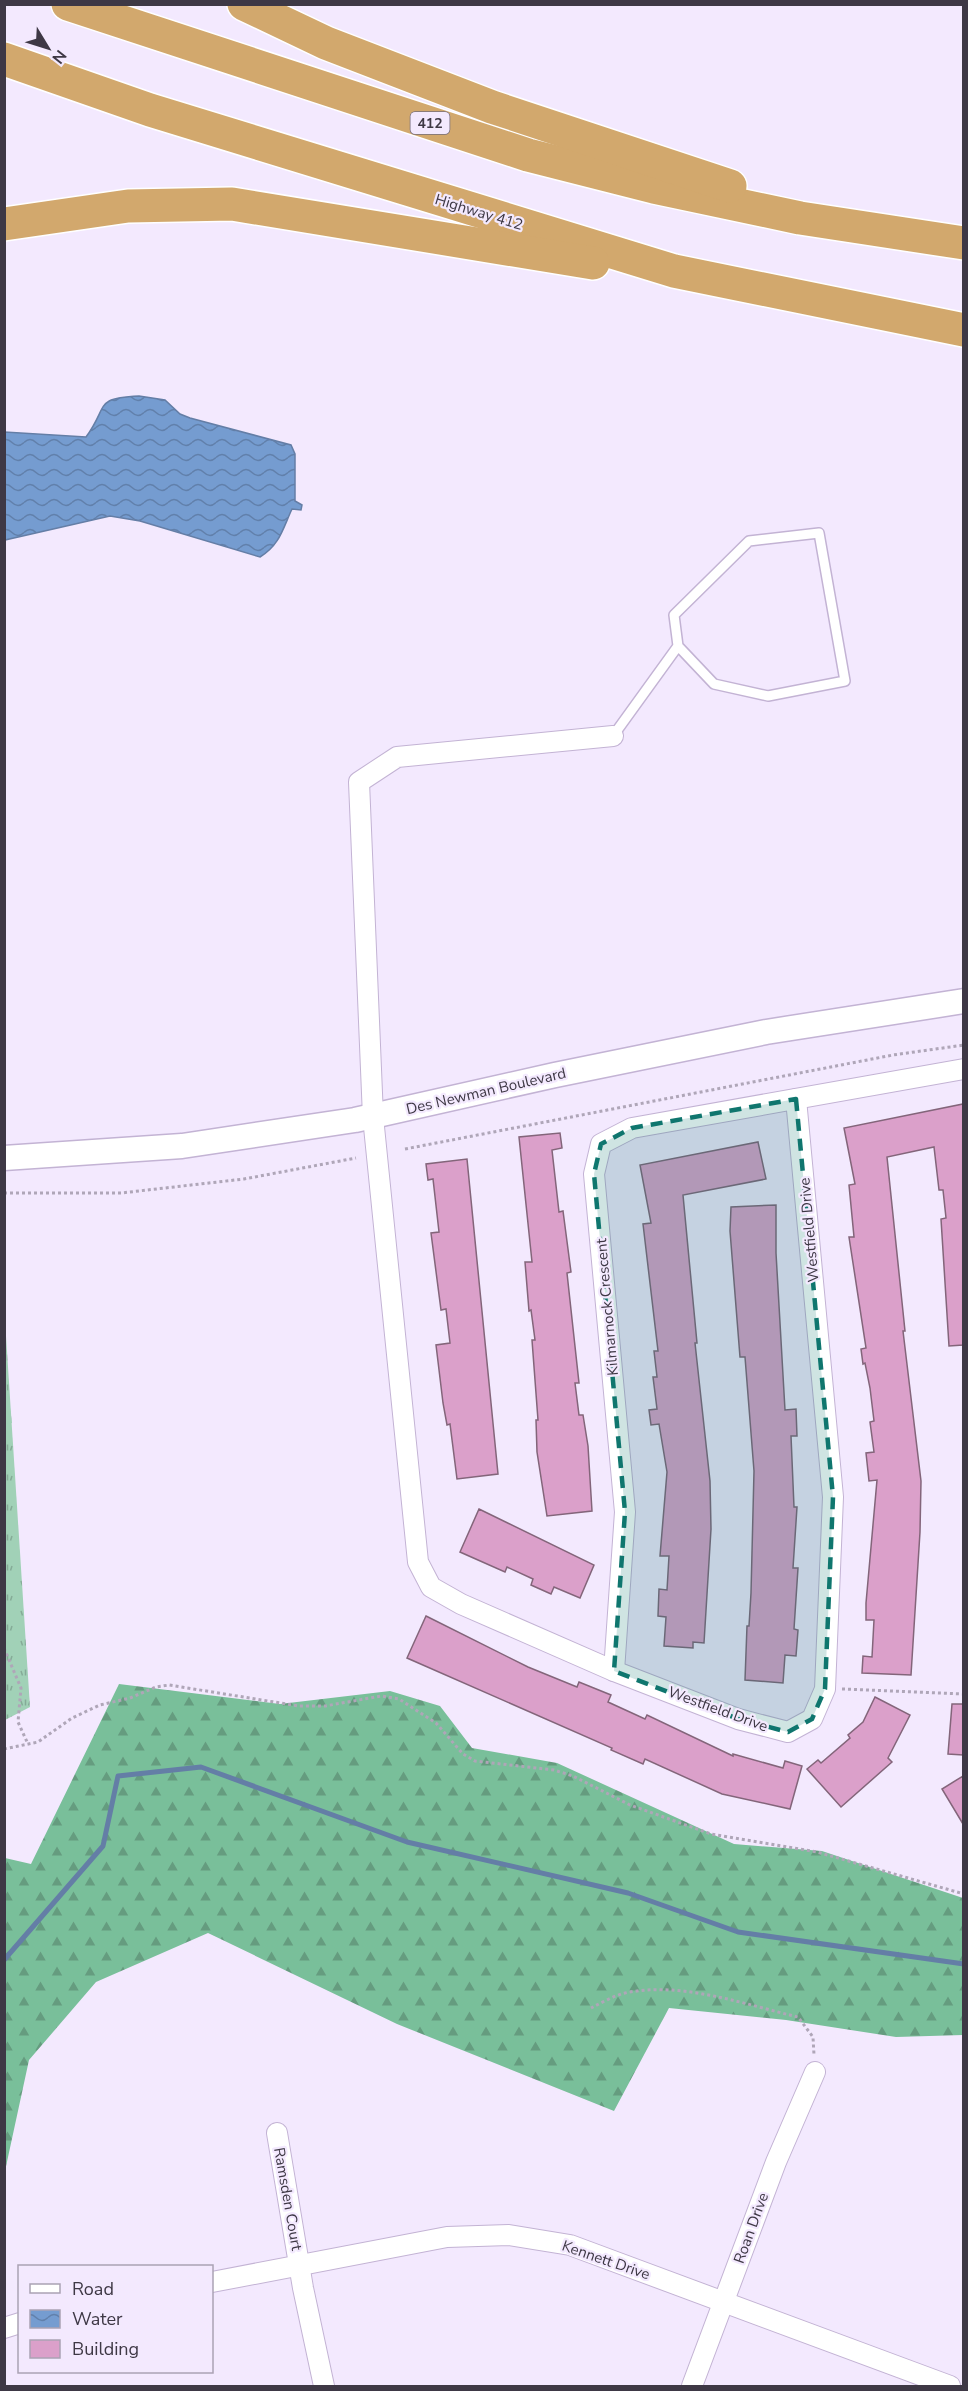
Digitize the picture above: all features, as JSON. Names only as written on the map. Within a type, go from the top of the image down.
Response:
[{"type":"highway","name":"412","points":[[68,4],[528,155],[654,187],[800,218],[963,243]]},
{"type":"highway","points":[[244,4],[326,43],[492,106],[721,182],[800,218]]},
{"type":"highway","name":"Highway 412","points":[[4,59],[161,114],[674,272],[963,330]]},
{"type":"highway","points":[[4,224],[128,206],[232,204],[561,259],[674,272]]},
{"type":"street","name":"Westfield Drive","points":[[613,736],[397,757],[359,782],[374,1117],[417,1562],[421,1573],[431,1587],[461,1604],[614,1671],[738,1719],[788,1732],[812,1719],[825,1689],[834,1497],[796,1100]]},
{"type":"street","name":"Des Newman Boulevard","points":[[4,1158],[182,1146],[374,1117],[555,1075],[766,1032],[963,1001]]},
{"type":"street","points":[[796,1100],[963,1070]]},
{"type":"street","name":"Kilmarnock Crescent","points":[[614,1671],[626,1512],[594,1174],[602,1144],[632,1128],[796,1100]]},
{"type":"street","name":"Roan Drive","points":[[692,2386],[776,2162],[815,2072]]},
{"type":"street","name":"Ramsden Court","points":[[277,2133],[324,2386]]},
{"type":"street","name":"Kennett Drive","points":[[213,2283],[447,2237],[509,2235],[570,2245],[950,2386]]},
{"type":"lane","points":[[613,736],[678,646],[674,615],[749,541],[819,533],[845,681],[768,696],[714,684],[678,646]]},
{"type":"path","points":[[405,1149],[872,1059],[963,1045]]},
{"type":"path","points":[[4,1193],[121,1193],[244,1179],[356,1158]]},
{"type":"path","points":[[4,1648],[21,1688],[18,1722],[28,1744]]},
{"type":"path","points":[[4,1749],[38,1742],[72,1718],[99,1705],[169,1685],[299,1706],[326,1706],[381,1696],[399,1699],[417,1709],[436,1723],[463,1754],[475,1761],[554,1770],[573,1776],[630,1805],[711,1834],[818,1852],[963,1894]]},
{"type":"path","points":[[825,1689],[963,1694]]},
{"type":"path","points":[[591,2008],[623,1994],[664,1989],[798,2017],[813,2037],[815,2072]]},
{"type":"highlighted area","points":[[796,1099],[833,1497],[825,1689],[812,1719],[788,1732],[738,1719],[614,1671],[625,1512],[594,1174],[601,1144],[632,1128]]},
{"type":"green space","points":[[4,1305],[30,1707],[5,1720],[4,1720]]},
{"type":"green space","points":[[5,1376],[12,1423],[4,1424]]},
{"type":"green space","points":[[119,1684],[280,1704],[390,1691],[440,1706],[472,1748],[557,1763],[734,1844],[822,1851],[963,1898],[963,2035],[896,2037],[786,2020],[669,2008],[614,2111],[397,2024],[208,1933],[96,1982],[29,2060],[5,2171],[5,1858],[31,1864]]},
{"type":"water","points":[[139,396],[165,400],[180,414],[190,418],[291,445],[295,454],[295,501],[302,505],[301,510],[292,509],[280,536],[267,552],[260,557],[140,521],[110,516],[5,540],[5,432],[86,437],[108,402],[124,397]]},
{"type":"building","points":[[963,1104],[963,1345],[949,1346],[941,1219],[946,1218],[943,1190],[939,1190],[934,1147],[887,1157],[905,1331],[903,1331],[921,1481],[920,1532],[911,1675],[862,1673],[863,1656],[872,1657],[874,1620],[866,1620],[866,1603],[877,1480],[869,1481],[866,1453],[874,1452],[870,1422],[874,1421],[870,1388],[865,1363],[863,1364],[861,1349],[866,1348],[849,1237],[854,1237],[849,1185],[855,1184],[844,1128]]},
{"type":"building","points":[[560,1133],[562,1148],[552,1150],[559,1212],[563,1211],[571,1272],[567,1273],[579,1383],[575,1383],[579,1415],[583,1415],[588,1446],[592,1511],[547,1516],[537,1452],[536,1420],[538,1420],[532,1340],[535,1340],[531,1310],[529,1311],[525,1262],[532,1262],[519,1137]]},
{"type":"building","points":[[758,1142],[766,1179],[683,1195],[697,1343],[695,1343],[710,1481],[711,1529],[704,1643],[693,1642],[693,1648],[664,1646],[666,1617],[658,1616],[659,1589],[667,1590],[669,1556],[660,1556],[667,1472],[659,1424],[651,1425],[649,1410],[657,1409],[653,1377],[657,1377],[654,1351],[658,1351],[643,1224],[651,1223],[640,1165]]},
{"type":"building","points":[[467,1159],[498,1474],[457,1479],[450,1424],[447,1425],[443,1403],[436,1345],[450,1343],[446,1309],[441,1310],[431,1233],[439,1232],[433,1179],[428,1180],[426,1164]]},
{"type":"building","points":[[776,1205],[776,1253],[785,1410],[796,1409],[797,1436],[791,1436],[794,1507],[797,1507],[793,1568],[798,1568],[794,1629],[798,1630],[796,1656],[785,1655],[783,1683],[745,1680],[751,1593],[754,1471],[745,1357],[740,1357],[730,1231],[731,1207]]},
{"type":"building","points":[[479,1509],[594,1565],[580,1598],[554,1587],[551,1594],[531,1585],[533,1579],[507,1567],[505,1572],[460,1552]]},
{"type":"building","points":[[426,1616],[528,1667],[577,1687],[579,1682],[611,1695],[608,1702],[645,1719],[647,1715],[733,1756],[733,1754],[783,1768],[785,1761],[802,1766],[790,1809],[722,1794],[645,1759],[643,1764],[611,1750],[612,1748],[407,1658]]},
{"type":"building","points":[[875,1697],[910,1715],[888,1758],[892,1762],[841,1807],[807,1769],[818,1760],[821,1763],[850,1738],[848,1735],[863,1722]]},
{"type":"building","points":[[952,1704],[963,1704],[963,1755],[948,1754]]},
{"type":"building","points":[[963,1776],[963,1824],[942,1789]]},
{"type":"waterway","points":[[4,1960],[103,1846],[118,1776],[201,1767],[407,1842],[628,1893],[738,1932],[964,1964]]}]
